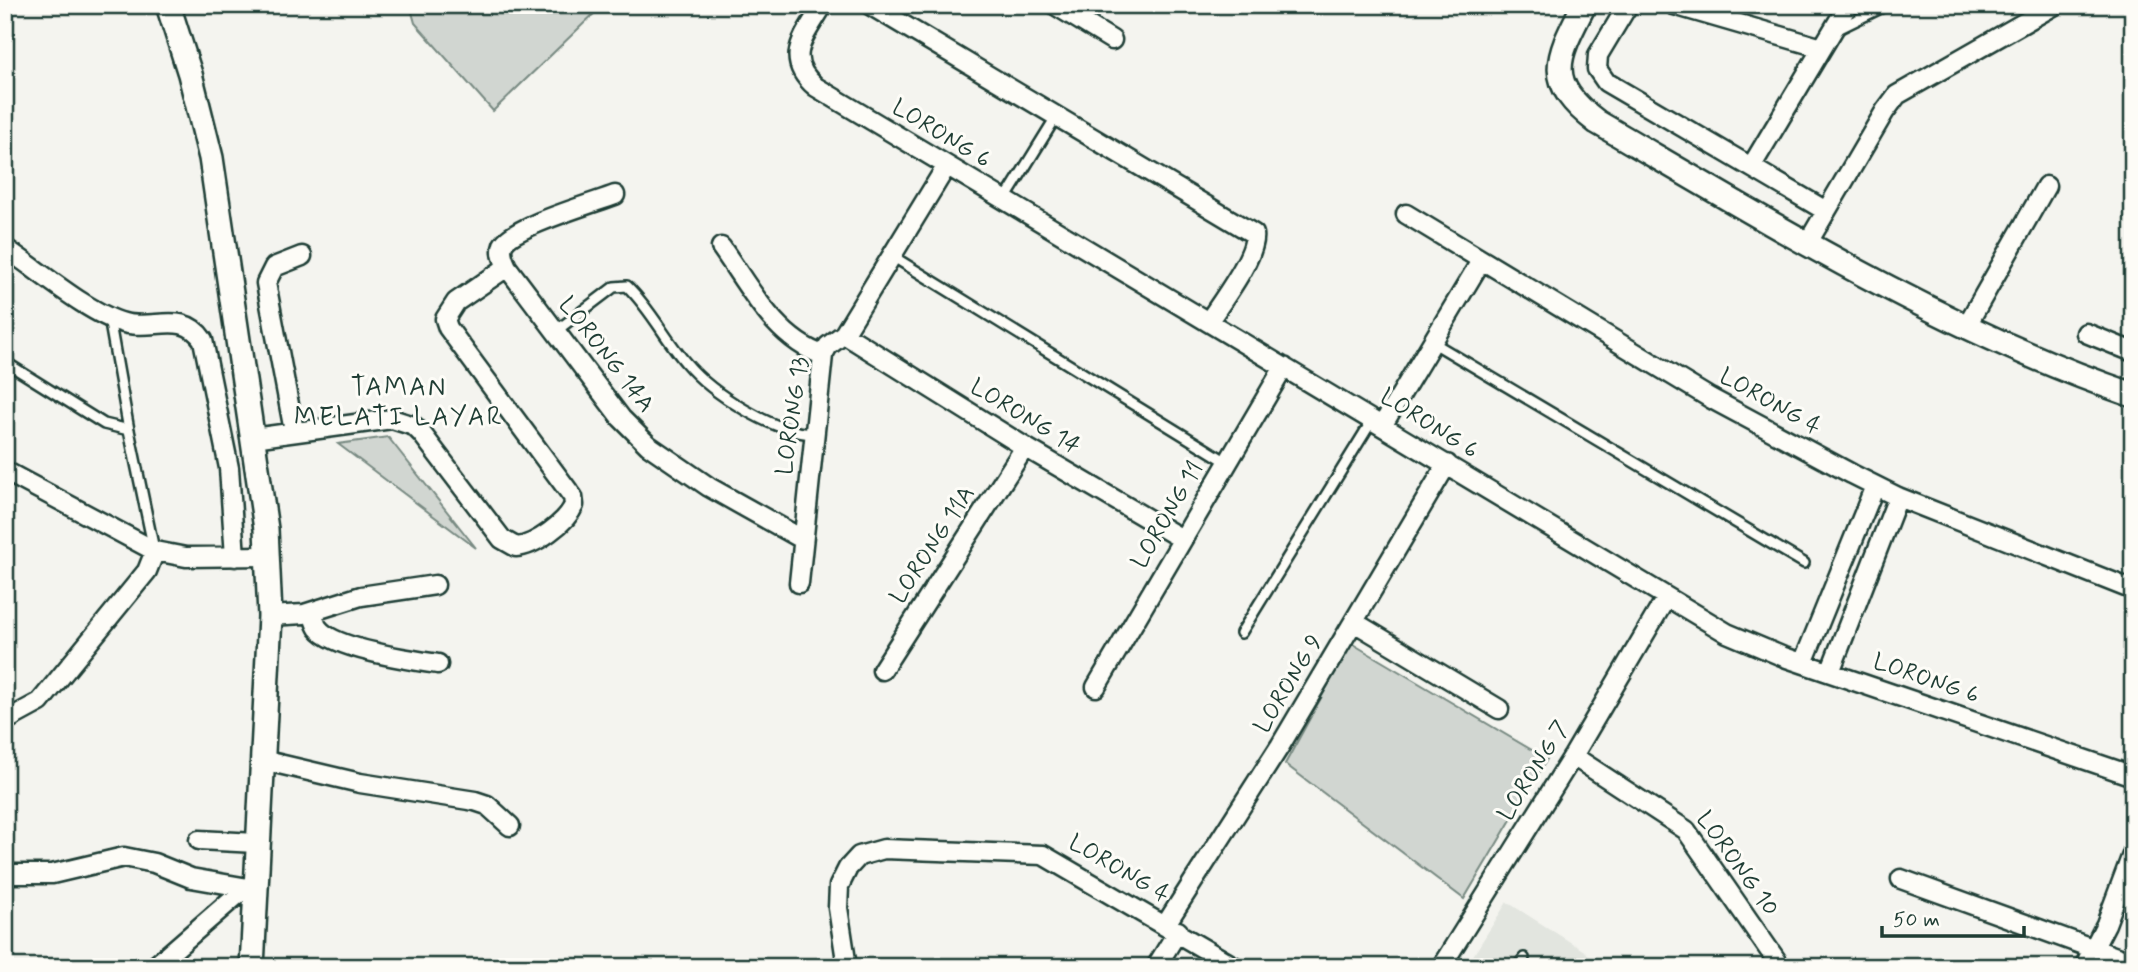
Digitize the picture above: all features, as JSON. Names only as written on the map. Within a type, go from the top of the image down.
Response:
[{"type":"street","points":[[168,5],[193,85],[211,158],[253,438],[267,556],[270,616],[257,843],[249,889],[252,967]]},
{"type":"street","name":"LORONG 6","points":[[823,5],[797,52],[797,63],[803,76],[946,167],[1378,422],[1666,598],[1727,633],[1804,663],[2133,776]]},
{"type":"street","points":[[870,5],[1254,234],[1256,242],[1246,263],[1209,322]]},
{"type":"street","points":[[1055,5],[1112,40]]},
{"type":"street","points":[[1584,5],[1564,44],[1559,65],[1563,86],[1573,104],[1597,122],[1807,244],[1967,325],[2133,395]]},
{"type":"street","points":[[1628,5],[1598,55],[1597,69],[1605,82],[1826,211]]},
{"type":"street","points":[[1674,5],[1725,12],[1822,48]]},
{"type":"street","points":[[1751,167],[1848,5]]},
{"type":"street","points":[[1807,244],[1897,95],[2055,5]]},
{"type":"street","name":"LORONG 13","points":[[799,583],[823,355],[828,346],[844,334],[946,167]]},
{"type":"street","points":[[1967,325],[2046,186]]},
{"type":"street","points":[[253,438],[392,419],[414,426],[502,539],[516,547],[530,544],[567,516],[574,505],[570,492],[448,328],[445,319],[456,302],[507,267],[502,252],[503,246],[518,232],[615,195]]},
{"type":"street","name":"LORONG 4","points":[[1406,214],[1710,398],[1875,486],[2133,590]]},
{"type":"street","points":[[721,247],[778,327],[810,351],[823,355]]},
{"type":"street","points":[[5,248],[109,318],[144,326],[184,323],[192,326],[203,340],[229,468],[235,556]]},
{"type":"street","points":[[294,431],[266,284],[274,267],[302,256]]},
{"type":"street","points":[[1378,422],[1432,342],[1481,261]]},
{"type":"street","name":"LORONG 14A","points":[[507,267],[621,418],[648,445],[709,487],[802,539]]},
{"type":"street","points":[[2086,333],[2133,352]]},
{"type":"street","name":"LORONG 14","points":[[844,334],[1025,447],[1182,539]]},
{"type":"street","name":"LORONG 11","points":[[1096,687],[1284,367]]},
{"type":"street","name":"LORONG 11A","points":[[882,670],[1025,447]]},
{"type":"street","name":"LORONG 9","points":[[1156,967],[1172,928],[1447,464]]},
{"type":"street","points":[[5,471],[155,551],[186,557],[267,556]]},
{"type":"street","points":[[1804,663],[1875,486]]},
{"type":"street","points":[[1830,672],[1898,497]]},
{"type":"street","points":[[5,721],[40,702],[147,571],[155,551]]},
{"type":"street","points":[[270,616],[312,612],[361,596],[435,585]]},
{"type":"street","name":"LORONG 7","points":[[1441,967],[1573,756],[1666,598]]},
{"type":"street","points":[[312,612],[316,626],[332,639],[387,656],[438,664]]},
{"type":"street","points":[[1354,622],[1499,709]]},
{"type":"street","name":"LORONG 10","points":[[1573,756],[1686,830],[1781,967]]},
{"type":"street","points":[[262,760],[360,783],[475,801],[486,805],[510,826]]},
{"type":"street","points":[[199,840],[257,843]]},
{"type":"street","name":"LORONG 4","points":[[846,967],[838,908],[839,886],[848,868],[866,852],[884,849],[1043,855],[1236,967]]},
{"type":"street","points":[[2084,967],[2094,949],[2133,852]]},
{"type":"street","points":[[5,874],[52,874],[124,857],[154,863],[191,878],[249,889]]},
{"type":"street","points":[[1901,879],[2133,963]]},
{"type":"street","points":[[154,967],[249,889]]},
{"type":"lane","points":[[1834,30],[1886,5]]},
{"type":"lane","points":[[1004,201],[1056,117]]},
{"type":"lane","points":[[892,256],[1227,462]]},
{"type":"lane","points":[[556,331],[614,287],[627,286],[699,377],[777,428],[794,433],[814,434]]},
{"type":"lane","points":[[109,318],[155,551]]},
{"type":"lane","points":[[1432,342],[1804,563]]},
{"type":"lane","points":[[5,362],[104,424],[114,429],[129,430]]},
{"type":"lane","points":[[1241,633],[1378,422]]},
{"type":"shaded area","points":[[410,5],[603,5],[493,111],[415,23]]},
{"type":"shaded area","points":[[388,437],[476,548],[338,444]]},
{"type":"shaded area","points":[[1351,643],[1547,759],[1464,899],[1285,764]]},
{"type":"shaded area","points":[[1507,902],[1586,952],[1597,967],[1466,967]]},
{"type":"district","name":"TAMAN MELATI LAYAR","points":[[399,403]]}]
